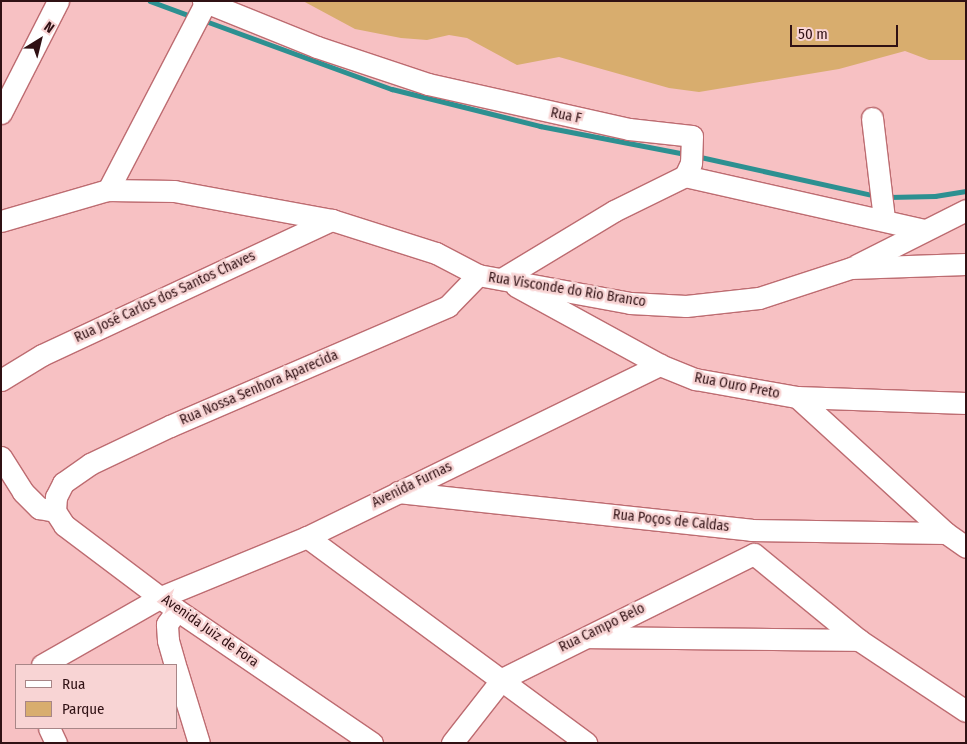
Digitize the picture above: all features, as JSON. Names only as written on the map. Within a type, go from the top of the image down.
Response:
[{"type":"street","points":[[1,113],[58,1]]},
{"type":"street","points":[[108,190],[205,2]]},
{"type":"street","name":"Rua F","points":[[205,2],[317,47],[428,84],[629,129],[692,136],[691,162],[684,176]]},
{"type":"street","points":[[872,118],[884,219]]},
{"type":"street","points":[[502,278],[614,211],[684,176],[884,219],[924,230]]},
{"type":"street","name":"Rua Visconde do Rio Branco","points":[[1,221],[108,190],[174,191],[332,220],[436,253],[478,275],[630,303],[686,306],[759,298],[852,268],[966,264]]},
{"type":"street","points":[[852,268],[966,210]]},
{"type":"street","name":"Rua José Carlos dos Santos Chaves","points":[[1,380],[42,355],[332,220]]},
{"type":"street","name":"Rua Nossa Senhora Aparecida","points":[[55,511],[56,497],[63,483],[82,468],[170,426],[448,306],[478,275]]},
{"type":"street","name":"Rua Ouro Preto","points":[[502,278],[660,365],[695,379],[726,387],[797,397],[966,403]]},
{"type":"street","name":"Avenida Furnas","points":[[44,664],[660,365]]},
{"type":"street","points":[[797,397],[946,533],[966,546]]},
{"type":"street","points":[[1,457],[23,492],[39,508],[55,511]]},
{"type":"street","name":"Rua Poços de Caldas","points":[[398,492],[751,530],[946,533]]},
{"type":"street","name":"Avenida Juiz de Fora","points":[[55,511],[64,525],[169,604],[372,743]]},
{"type":"street","points":[[751,530],[754,554],[859,640],[966,711]]},
{"type":"street","points":[[307,537],[502,679],[586,743]]},
{"type":"street","name":"Rua Campo Belo","points":[[452,743],[502,679],[754,554]]},
{"type":"street","points":[[169,604],[168,640],[175,664]]},
{"type":"street","points":[[584,637],[859,640]]},
{"type":"street","points":[[178,674],[198,743]]},
{"type":"street","points":[[50,729],[56,743]]},
{"type":"green space","points":[[303,1],[966,1],[966,60],[929,60],[905,51],[839,69],[699,92],[669,88],[559,57],[517,65],[467,38],[449,35],[427,40],[401,38],[355,29]]},
{"type":"waterway","points":[[150,1],[191,16]]},
{"type":"waterway","points":[[203,20],[392,89],[540,126],[686,154]]},
{"type":"waterway","points":[[696,156],[876,196]]},
{"type":"waterway","points":[[889,197],[935,196],[966,191]]}]
